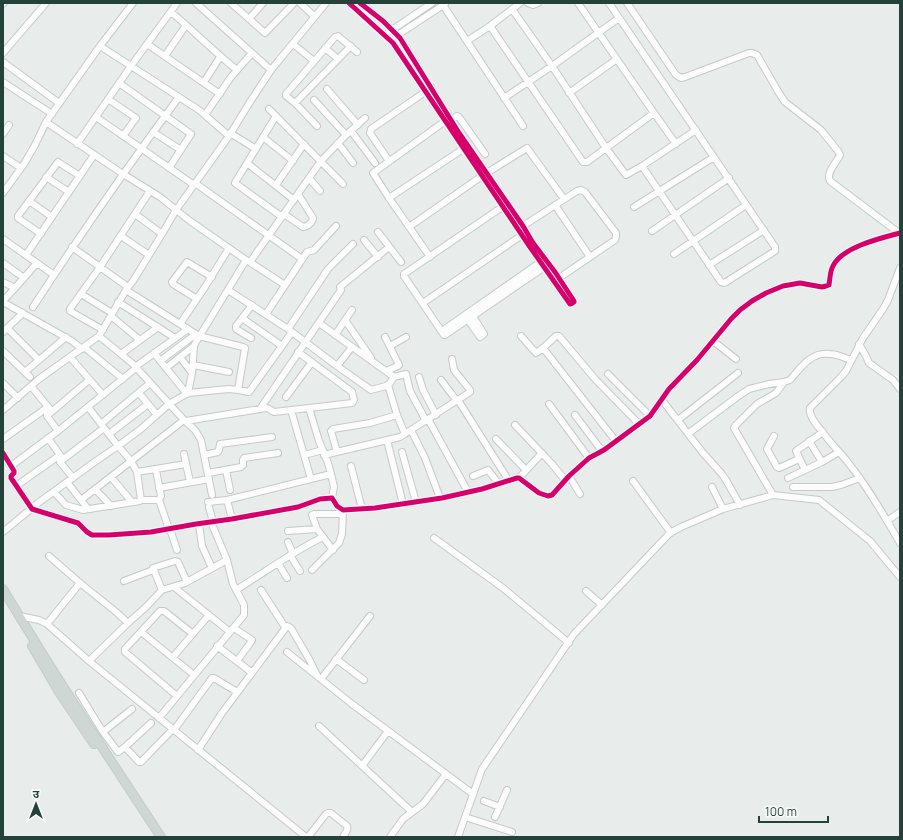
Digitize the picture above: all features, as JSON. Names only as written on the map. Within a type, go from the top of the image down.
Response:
[{"type":"main road","points":[[3,588],[84,718],[161,837]]},
{"type":"main road","points":[[3,599],[59,692],[155,837]]},
{"type":"street","points":[[3,53],[46,3]]},
{"type":"street","points":[[3,193],[21,168],[35,145],[46,122],[59,103],[133,3]]},
{"type":"street","points":[[78,144],[119,83],[177,3]]},
{"type":"street","points":[[196,3],[271,70]]},
{"type":"street","points":[[231,3],[265,33],[294,3]]},
{"type":"street","points":[[249,19],[263,3]]},
{"type":"street","points":[[300,3],[314,16]]},
{"type":"street","points":[[3,410],[40,379],[99,336],[118,302],[176,210],[230,134],[271,70],[326,3]]},
{"type":"street","points":[[349,3],[393,43],[428,90],[484,175],[524,231],[571,304],[574,301],[560,278],[545,263]]},
{"type":"street","points":[[361,3],[398,35],[428,90]]},
{"type":"street","points":[[384,35],[432,3]]},
{"type":"street","points":[[466,41],[490,26],[520,3]]},
{"type":"street","points":[[528,3],[538,3]]},
{"type":"street","points":[[578,3],[676,144]]},
{"type":"street","points":[[609,3],[764,230],[776,249],[774,253],[724,283],[720,281],[642,166]]},
{"type":"street","points":[[627,3],[676,75],[679,77],[685,77],[749,53],[757,55],[779,93],[786,102],[818,127],[838,151],[840,155],[829,174],[830,181],[900,233]]},
{"type":"street","points":[[390,40],[444,4],[466,41],[524,126]]},
{"type":"street","points":[[512,9],[552,66],[606,148],[626,175],[696,130]]},
{"type":"street","points":[[171,12],[186,24],[220,57],[237,70]]},
{"type":"street","points":[[504,98],[619,18]]},
{"type":"street","points":[[165,56],[186,24]]},
{"type":"street","points":[[490,26],[583,162],[587,162],[654,113]]},
{"type":"street","points":[[318,126],[286,96],[286,94],[337,36],[357,52]]},
{"type":"street","points":[[147,44],[220,94]]},
{"type":"street","points":[[293,44],[314,61]]},
{"type":"street","points":[[100,46],[199,110],[230,134],[256,148]]},
{"type":"street","points":[[295,103],[351,46]]},
{"type":"street","points":[[325,48],[338,59]]},
{"type":"street","points":[[205,115],[237,70],[252,53]]},
{"type":"street","points":[[204,82],[220,57]]},
{"type":"street","points":[[569,93],[617,59]]},
{"type":"street","points":[[3,62],[59,103]]},
{"type":"street","points":[[3,82],[52,114]]},
{"type":"street","points":[[119,83],[191,134],[169,168]]},
{"type":"street","points":[[327,89],[358,125]]},
{"type":"street","points":[[389,161],[370,133],[371,129],[428,90]]},
{"type":"street","points":[[33,307],[72,247],[179,97]]},
{"type":"street","points":[[108,99],[136,118],[123,136]]},
{"type":"street","points":[[314,100],[348,133],[375,163]]},
{"type":"street","points":[[269,109],[343,184]]},
{"type":"street","points":[[247,163],[276,185],[296,197],[313,220],[306,227],[303,227],[283,216],[236,184],[236,181],[256,148],[276,116]]},
{"type":"street","points":[[430,257],[373,173],[457,116],[460,117],[485,154]]},
{"type":"street","points":[[96,117],[302,259]]},
{"type":"street","points":[[188,393],[193,366],[194,346],[198,335],[220,301],[248,261],[270,236],[321,161],[348,133],[366,118]]},
{"type":"street","points":[[46,122],[160,197],[190,221],[285,285]]},
{"type":"street","points":[[3,134],[9,125]]},
{"type":"street","points":[[153,132],[181,150]]},
{"type":"street","points":[[263,137],[293,161]]},
{"type":"street","points":[[338,143],[353,163]]},
{"type":"street","points":[[276,185],[304,144]]},
{"type":"street","points":[[390,198],[465,147]]},
{"type":"street","points":[[409,226],[527,148],[564,199]]},
{"type":"street","points":[[26,255],[94,155]]},
{"type":"street","points":[[3,156],[21,168]]},
{"type":"street","points":[[634,207],[714,157]]},
{"type":"street","points":[[41,234],[17,217],[58,162],[80,176]]},
{"type":"street","points":[[46,177],[69,192]]},
{"type":"street","points":[[309,178],[320,191]]},
{"type":"street","points":[[652,231],[728,178]]},
{"type":"street","points":[[422,303],[524,231],[555,205],[581,190],[585,192],[616,233],[616,236],[615,240],[560,278]]},
{"type":"street","points":[[103,330],[70,311],[70,309],[100,267],[150,191]]},
{"type":"street","points":[[29,200],[52,217]]},
{"type":"street","points":[[505,205],[404,274],[444,335],[545,263]]},
{"type":"street","points":[[555,205],[590,257]]},
{"type":"street","points":[[674,254],[746,205]]},
{"type":"street","points":[[135,214],[162,234]]},
{"type":"street","points":[[266,314],[307,252],[314,250],[336,226]]},
{"type":"street","points":[[709,265],[764,230]]},
{"type":"street","points":[[378,232],[401,262]]},
{"type":"street","points":[[519,478],[539,493],[548,496],[552,494],[589,458],[602,451],[615,440],[650,416],[669,389],[697,360],[731,319],[752,301],[783,286],[800,283],[822,287],[826,286],[829,284],[833,266],[838,258],[861,245],[900,233]]},
{"type":"street","points":[[121,236],[149,254]]},
{"type":"street","points":[[3,239],[54,275]]},
{"type":"street","points":[[364,240],[378,257]]},
{"type":"street","points":[[3,532],[67,482],[118,446],[170,404],[188,393],[218,390],[238,390],[249,392],[282,346],[290,330],[328,269],[353,244]]},
{"type":"street","points":[[72,247],[127,288],[198,335],[243,346],[245,348],[238,390]]},
{"type":"street","points":[[180,324],[229,248]]},
{"type":"street","points":[[260,409],[341,290],[341,286],[390,248]]},
{"type":"street","points":[[197,299],[172,282],[187,262],[212,276]]},
{"type":"street","points":[[3,263],[24,278]]},
{"type":"street","points":[[37,263],[3,302],[74,342],[123,379]]},
{"type":"street","points":[[900,268],[886,305],[859,344],[841,377],[810,408],[809,411],[810,416],[860,478],[900,544]]},
{"type":"street","points":[[3,282],[15,288]]},
{"type":"street","points":[[228,290],[290,330],[370,390],[388,385],[394,377],[406,374],[410,391],[468,492]]},
{"type":"street","points":[[81,294],[111,314],[140,340]]},
{"type":"street","points":[[118,302],[175,338]]},
{"type":"street","points":[[251,338],[236,328],[252,305]]},
{"type":"street","points":[[335,334],[352,310]]},
{"type":"street","points":[[23,313],[5,330],[39,360]]},
{"type":"street","points":[[242,318],[282,346]]},
{"type":"street","points":[[345,320],[373,361]]},
{"type":"street","points":[[319,323],[394,377]]},
{"type":"street","points":[[121,354],[158,327]]},
{"type":"street","points":[[11,466],[103,396],[154,353],[188,329]]},
{"type":"street","points":[[160,361],[198,335]]},
{"type":"street","points":[[99,336],[136,368],[195,430],[199,436],[204,455],[212,495]]},
{"type":"street","points":[[522,336],[537,353],[556,336],[559,336],[595,380],[639,424]]},
{"type":"street","points":[[3,351],[28,374],[39,360],[66,337]]},
{"type":"street","points":[[385,337],[400,365],[386,371]]},
{"type":"street","points":[[390,346],[406,337]]},
{"type":"street","points":[[713,341],[736,358]]},
{"type":"street","points":[[859,344],[871,365],[893,380],[900,389]]},
{"type":"street","points":[[166,368],[194,346]]},
{"type":"street","points":[[337,366],[352,346]]},
{"type":"street","points":[[543,348],[615,440]]},
{"type":"street","points":[[81,500],[185,420],[268,408],[274,412],[352,403],[354,400],[352,392],[298,352]]},
{"type":"street","points":[[154,353],[188,393]]},
{"type":"street","points":[[689,433],[749,389],[790,380],[807,360],[813,356],[830,353],[851,360]]},
{"type":"street","points":[[70,357],[103,396]]},
{"type":"street","points":[[180,357],[192,373]]},
{"type":"street","points":[[304,455],[337,452],[400,437],[458,401],[470,391],[454,370],[452,360]]},
{"type":"street","points":[[286,397],[312,362]]},
{"type":"street","points":[[193,366],[229,372]]},
{"type":"street","points":[[678,420],[738,373]]},
{"type":"street","points":[[608,374],[650,416]]},
{"type":"street","points":[[419,377],[423,390],[436,415]]},
{"type":"street","points":[[47,416],[89,380]]},
{"type":"street","points":[[441,380],[458,401],[509,481]]},
{"type":"street","points":[[772,495],[734,428],[736,424],[757,404],[776,393],[784,382]]},
{"type":"street","points":[[16,486],[61,457],[102,426],[150,384]]},
{"type":"street","points":[[4,385],[18,398]]},
{"type":"street","points":[[388,385],[397,415],[405,434]]},
{"type":"street","points":[[31,386],[50,409],[47,416]]},
{"type":"street","points":[[139,393],[157,415]]},
{"type":"street","points":[[662,400],[726,480],[740,505]]},
{"type":"street","points":[[109,434],[148,404]]},
{"type":"street","points":[[549,404],[589,458]]},
{"type":"street","points":[[3,439],[48,407]]},
{"type":"street","points":[[88,407],[118,446],[132,461],[137,472],[141,500]]},
{"type":"street","points":[[309,408],[323,453],[328,462],[334,487],[332,498],[343,512],[341,539],[339,543],[312,570]]},
{"type":"street","points":[[291,410],[311,479]]},
{"type":"street","points":[[337,452],[331,431],[333,429],[370,423],[397,415]]},
{"type":"street","points":[[575,415],[602,451]]},
{"type":"street","points":[[47,416],[58,431]]},
{"type":"street","points":[[515,425],[567,478],[580,494]]},
{"type":"street","points":[[411,430],[425,458],[440,498]]},
{"type":"street","points":[[804,470],[796,451],[823,432]]},
{"type":"street","points":[[774,436],[767,449],[777,467],[779,468],[799,459]]},
{"type":"street","points":[[204,455],[218,452],[220,450],[220,444],[272,437]]},
{"type":"street","points":[[48,438],[61,457],[60,462],[73,478]]},
{"type":"street","points":[[496,439],[526,470]]},
{"type":"street","points":[[387,440],[404,504]]},
{"type":"street","points":[[809,441],[822,462]]},
{"type":"street","points":[[402,452],[416,502]]},
{"type":"street","points":[[788,478],[839,452]]},
{"type":"street","points":[[3,453],[15,472],[11,478],[32,509],[78,523],[92,535],[151,532],[232,520],[298,507],[320,499],[332,498]]},
{"type":"street","points":[[159,488],[190,482],[243,466],[244,458],[278,453]]},
{"type":"street","points":[[333,550],[317,529],[312,516],[313,514],[343,512],[404,504],[468,492],[519,478],[542,453]]},
{"type":"street","points":[[184,454],[190,482]]},
{"type":"street","points":[[137,472],[186,464]]},
{"type":"street","points":[[351,466],[362,509]]},
{"type":"street","points":[[156,470],[161,496],[159,500],[177,550]]},
{"type":"street","points":[[226,470],[230,490]]},
{"type":"street","points":[[473,476],[488,470],[498,484]]},
{"type":"street","points":[[159,718],[217,646],[243,617],[244,613],[244,605],[233,584],[227,560],[212,522],[208,505],[331,474]]},
{"type":"street","points":[[111,477],[132,502]]},
{"type":"street","points":[[793,487],[832,488],[860,478]]},
{"type":"street","points":[[633,481],[671,533]]},
{"type":"street","points":[[67,482],[88,509]]},
{"type":"street","points":[[712,487],[723,509]]},
{"type":"street","points":[[95,489],[111,506]]},
{"type":"street","points":[[54,492],[66,505],[83,510],[141,500],[159,500]]},
{"type":"street","points":[[458,837],[482,769],[574,634],[671,533],[681,527],[723,509],[772,495],[819,500],[870,541],[900,577]]},
{"type":"street","points":[[227,500],[232,520]]},
{"type":"street","points":[[887,521],[900,512]]},
{"type":"street","points":[[199,524],[202,546],[212,568]]},
{"type":"street","points":[[288,531],[317,529]]},
{"type":"street","points":[[236,590],[291,554],[323,537]]},
{"type":"street","points":[[434,538],[503,588],[569,643]]},
{"type":"street","points":[[288,542],[291,554],[300,571]]},
{"type":"street","points":[[49,556],[128,622]]},
{"type":"street","points":[[89,661],[162,590],[187,582],[227,560]]},
{"type":"street","points":[[124,581],[154,570],[154,568],[177,561],[187,582]]},
{"type":"street","points":[[278,563],[287,578]]},
{"type":"street","points":[[154,570],[162,590]]},
{"type":"street","points":[[47,624],[80,583]]},
{"type":"street","points":[[174,587],[209,615],[232,630],[252,640],[237,661]]},
{"type":"street","points":[[261,590],[285,627]]},
{"type":"street","points":[[586,591],[602,605]]},
{"type":"street","points":[[177,696],[125,652],[125,649],[162,610],[193,634]]},
{"type":"street","points":[[173,657],[209,615]]},
{"type":"street","points":[[20,616],[38,620],[47,624],[89,661],[307,837],[328,813],[331,813],[347,826],[347,831],[342,837]]},
{"type":"street","points":[[319,678],[370,616]]},
{"type":"street","points":[[285,627],[288,626],[291,628],[319,678]]},
{"type":"street","points":[[198,750],[251,672],[285,627]]},
{"type":"street","points":[[141,632],[194,675]]},
{"type":"street","points":[[217,646],[251,672]]},
{"type":"street","points":[[287,652],[388,731],[473,794]]},
{"type":"street","points":[[336,659],[364,680]]},
{"type":"street","points":[[125,747],[141,762],[174,730],[212,678],[237,692]]},
{"type":"street","points":[[79,693],[117,752],[125,747],[151,723]]},
{"type":"street","points":[[103,732],[132,709]]},
{"type":"street","points":[[84,718],[90,712]]},
{"type":"street","points":[[319,726],[412,812]]},
{"type":"street","points":[[362,766],[388,731]]},
{"type":"street","points":[[390,837],[401,822],[423,804],[446,774]]},
{"type":"street","points":[[495,817],[507,790]]},
{"type":"street","points":[[484,801],[500,807]]},
{"type":"street","points":[[466,817],[512,832]]},
{"type":"cycle path","points":[[349,3],[393,43],[530,247],[570,304],[574,302],[459,133],[400,38],[383,21],[360,3]]},
{"type":"cycle path","points":[[3,453],[14,471],[11,478],[32,509],[78,523],[92,535],[151,532],[298,507],[320,499],[332,498],[337,506],[343,510],[375,508],[442,498],[482,489],[517,478],[539,493],[548,496],[552,495],[569,476],[589,458],[604,450],[650,416],[669,389],[697,360],[731,319],[752,301],[783,286],[800,283],[822,287],[829,285],[833,266],[838,259],[863,244],[900,233]]}]
